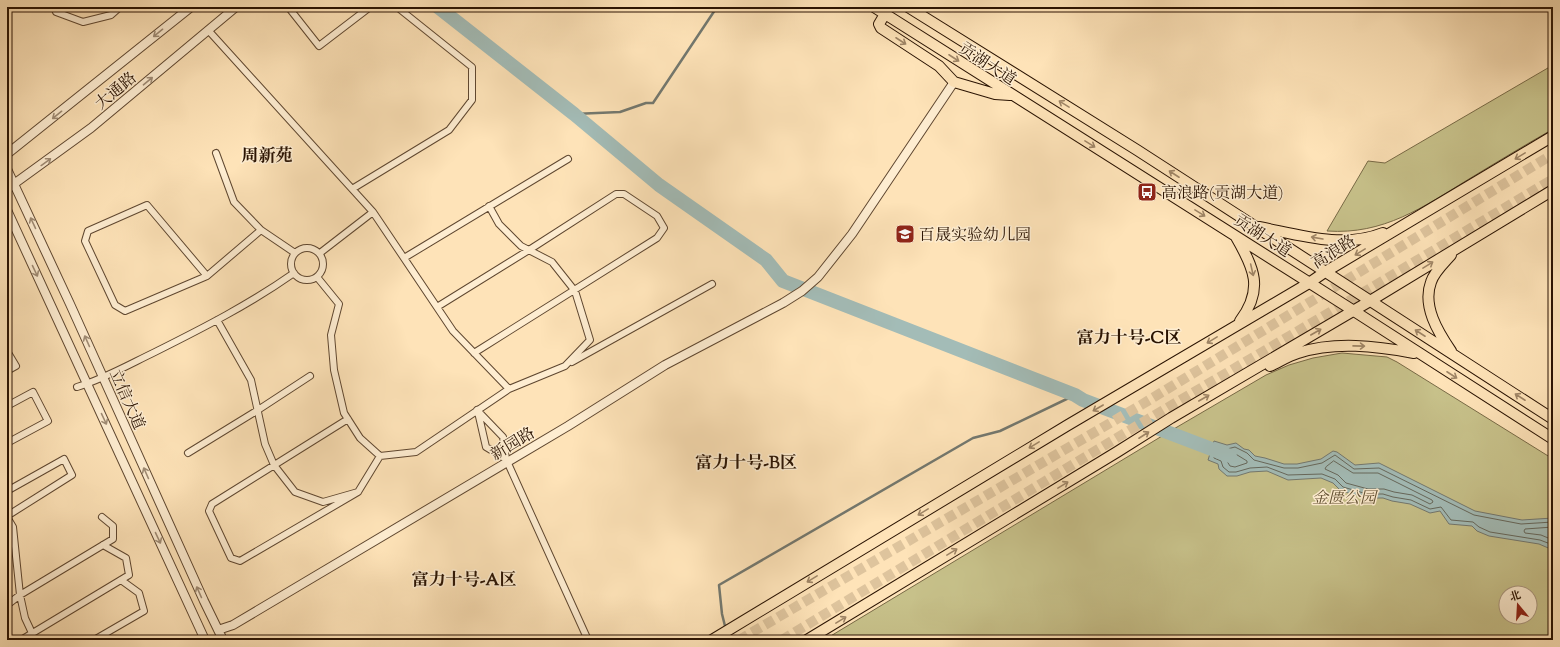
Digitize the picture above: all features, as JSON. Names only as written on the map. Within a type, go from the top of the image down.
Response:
[{"type":"main road","name":"贡湖大道","points":[[874,7],[1235,235],[1553,439]]},
{"type":"main road","name":"贡湖大道","points":[[908,7],[1137,150],[1553,419]]},
{"type":"main road","points":[[885,14],[880,24],[881,28],[939,66],[954,81],[995,94],[1012,95]]},
{"type":"main road","name":"高浪路","points":[[712,640],[1068,425],[1309,283],[1553,136]]},
{"type":"main road","points":[[807,640],[1171,418],[1354,311],[1553,190]]},
{"type":"main road","points":[[1253,225],[1325,240],[1344,241],[1363,239],[1409,223]]},
{"type":"main road","points":[[1235,235],[1250,262],[1254,278],[1252,298],[1247,312],[1237,325]]},
{"type":"main road","points":[[1453,354],[1444,341],[1432,318],[1428,296],[1431,282],[1439,269],[1461,245]]},
{"type":"main road","points":[[1242,376],[1264,369],[1297,353],[1318,348],[1364,346],[1419,354]]},
{"type":"street","points":[[54,7],[56,12],[83,22],[111,15],[120,7]]},
{"type":"street","name":"大通路","points":[[7,190],[91,128],[236,7]]},
{"type":"street","points":[[289,8],[319,46],[370,7]]},
{"type":"street","points":[[352,189],[449,130],[472,100],[472,67],[397,7]]},
{"type":"street","name":"大通路","points":[[7,154],[189,8]]},
{"type":"street","points":[[208,30],[373,212],[453,331],[509,389]]},
{"type":"street","name":"新园路","points":[[217,628],[240,621],[507,460],[664,362],[782,302],[817,276],[847,236],[954,81]]},
{"type":"street","points":[[216,153],[234,202],[261,230],[295,253]]},
{"type":"street","points":[[404,258],[568,159]]},
{"type":"street","name":"立信大道","points":[[7,169],[223,640]]},
{"type":"street","points":[[437,307],[530,250],[616,194],[624,194],[657,216],[664,228],[657,238],[575,291],[474,353]]},
{"type":"street","points":[[207,276],[147,205],[88,231],[85,241],[115,305],[125,311],[207,276],[261,230]]},
{"type":"street","points":[[489,206],[499,224],[521,246],[552,262],[575,291],[590,340],[565,366]]},
{"type":"street","name":"立信大道","points":[[7,210],[205,640]]},
{"type":"street","points":[[320,253],[373,212]]},
{"type":"street","points":[[305,247],[320,253],[324,263],[323,268],[317,277],[312,279],[302,279],[294,273],[291,263],[295,253],[305,247]]},
{"type":"street","points":[[77,387],[103,377],[217,320],[265,293],[294,273]]},
{"type":"street","points":[[317,277],[339,304],[331,335],[333,363],[344,413],[360,438],[380,456],[416,452],[509,389],[565,366],[712,284]]},
{"type":"street","points":[[217,320],[251,380],[265,444],[274,466],[295,492],[323,502],[358,492]]},
{"type":"street","points":[[7,350],[16,366],[7,372]]},
{"type":"street","points":[[188,453],[310,376]]},
{"type":"street","points":[[7,406],[33,392],[48,420],[7,443]]},
{"type":"street","points":[[477,410],[486,447],[507,460]]},
{"type":"street","points":[[477,410],[503,437],[507,460],[588,640]]},
{"type":"street","points":[[348,419],[212,504],[209,511],[231,558],[240,561],[358,492],[380,456]]},
{"type":"street","points":[[7,491],[64,459],[72,475],[7,516],[13,526],[20,595],[25,618],[32,633],[33,640]]},
{"type":"street","points":[[7,605],[20,595],[113,539],[113,526],[102,517]]},
{"type":"street","points":[[21,640],[129,575],[126,558],[103,545]]},
{"type":"street","points":[[94,640],[144,611],[139,593],[121,580]]},
{"type":"green space","points":[[1553,65],[1553,129],[1435,200],[1402,217],[1385,224],[1367,228],[1348,231],[1327,231],[1368,161],[1385,163]]},
{"type":"green space","name":"金匮公园","points":[[1342,353],[1387,357],[1553,459],[1553,640],[824,640],[1172,430],[1266,375],[1289,365],[1313,358]]},
{"type":"water","points":[[1214,441],[1227,445],[1236,443],[1244,449],[1249,450],[1255,456],[1284,464],[1297,464],[1321,459],[1333,451],[1337,452],[1355,465],[1379,463],[1475,511],[1522,520],[1553,518],[1553,550],[1539,544],[1489,536],[1477,531],[1472,526],[1449,524],[1440,511],[1430,513],[1410,504],[1383,498],[1367,498],[1341,491],[1333,483],[1321,478],[1288,480],[1267,471],[1250,472],[1237,476],[1227,476],[1219,469],[1218,464],[1208,460]]},
{"type":"waterway","points":[[438,7],[574,114],[659,185],[766,260],[783,281],[1075,395],[1083,400],[1230,456]]},
{"type":"waterway","points":[[574,114],[620,112],[646,103],[653,103],[717,7]]},
{"type":"waterway","points":[[726,630],[722,614],[719,585],[973,438],[1000,431],[1075,395]]},
{"type":"tunnel","points":[[739,640],[1141,405],[1553,154]]},
{"type":"tunnel","points":[[782,640],[1155,415],[1553,179]]},
{"type":"place","name":"高浪路(贡湖大道)","points":[[1147,192]]},
{"type":"place","name":"百晟实验幼儿园","points":[[905,234]]},
{"type":"district","name":"周新苑","points":[[267,155]]},
{"type":"district","name":"富力十号-C区","points":[[1129,337]]},
{"type":"district","name":"富力十号-B区","points":[[746,462]]},
{"type":"district","name":"富力十号-A区","points":[[464,579]]}]
